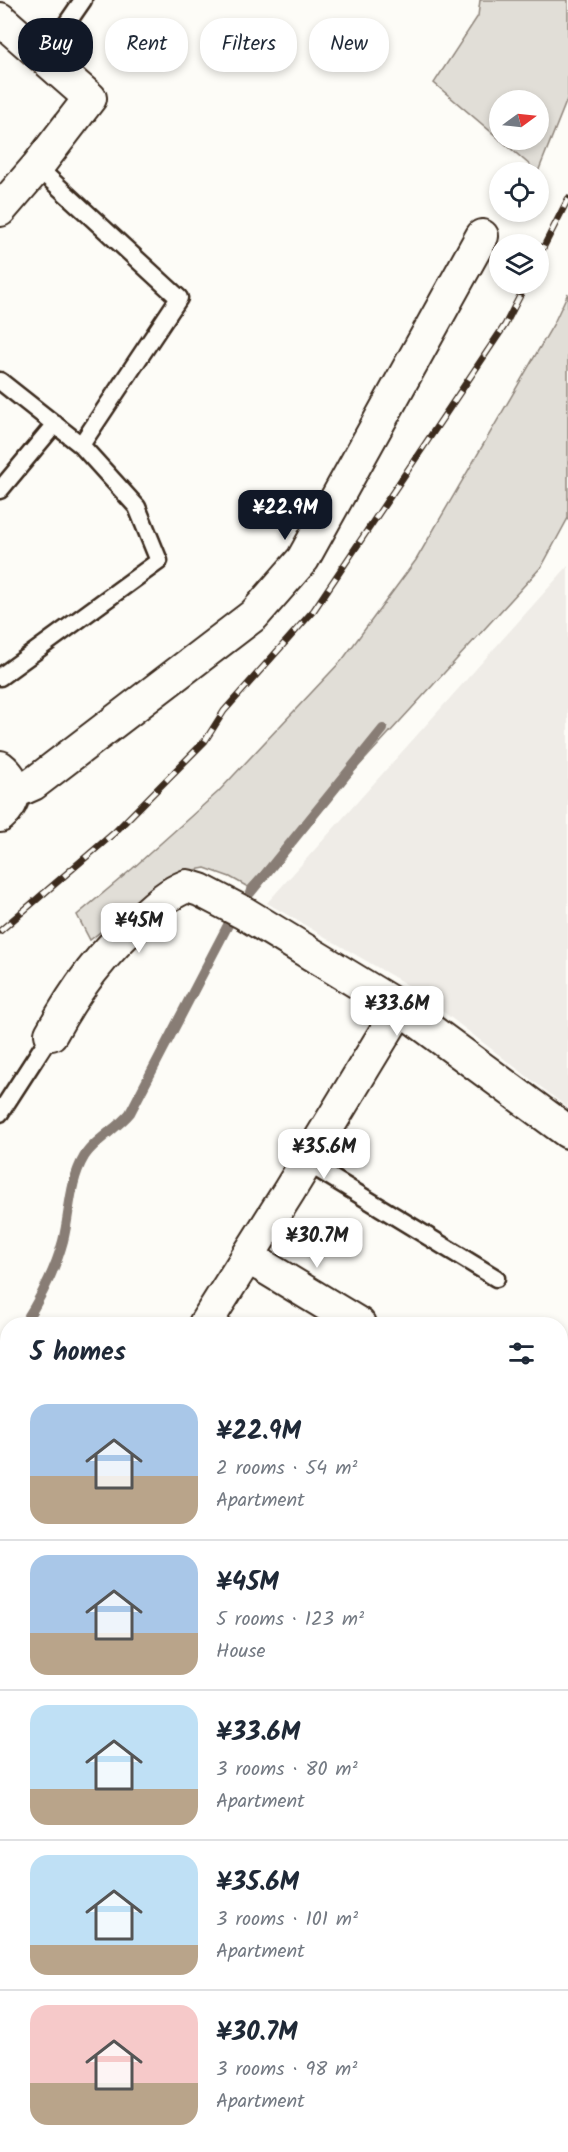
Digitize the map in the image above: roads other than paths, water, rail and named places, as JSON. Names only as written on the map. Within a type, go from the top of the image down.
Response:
[{"type":"street","points":[[0,19],[18,35]]},
{"type":"street","points":[[0,210],[37,167],[90,98],[59,72]]},
{"type":"street","points":[[5,792],[33,784],[254,615],[303,559],[482,236]]},
{"type":"street","points":[[51,1034],[70,999],[100,958],[164,898],[187,886],[200,890],[244,913],[400,1008],[568,1132]]},
{"type":"street","points":[[209,1317],[400,1008]]},
{"type":"street","points":[[248,1257],[347,1317]]},
{"type":"lane","points":[[71,18],[83,0]]},
{"type":"lane","points":[[37,167],[179,298],[81,445]]},
{"type":"lane","points":[[0,381],[81,445],[137,507],[159,561],[0,677]]},
{"type":"lane","points":[[0,490],[54,424]]},
{"type":"lane","points":[[0,1113],[51,1034]]},
{"type":"lane","points":[[306,1162],[496,1278]]},
{"type":"waterway","points":[[250,893],[383,729]]},
{"type":"waterway","points":[[28,1317],[56,1263],[63,1241],[75,1177],[84,1157],[130,1113],[228,925]]},
{"type":"railway","points":[[549,236],[568,199]]},
{"type":"railway","points":[[0,931],[114,833],[205,741],[224,711],[314,610],[505,325],[521,294]]}]
